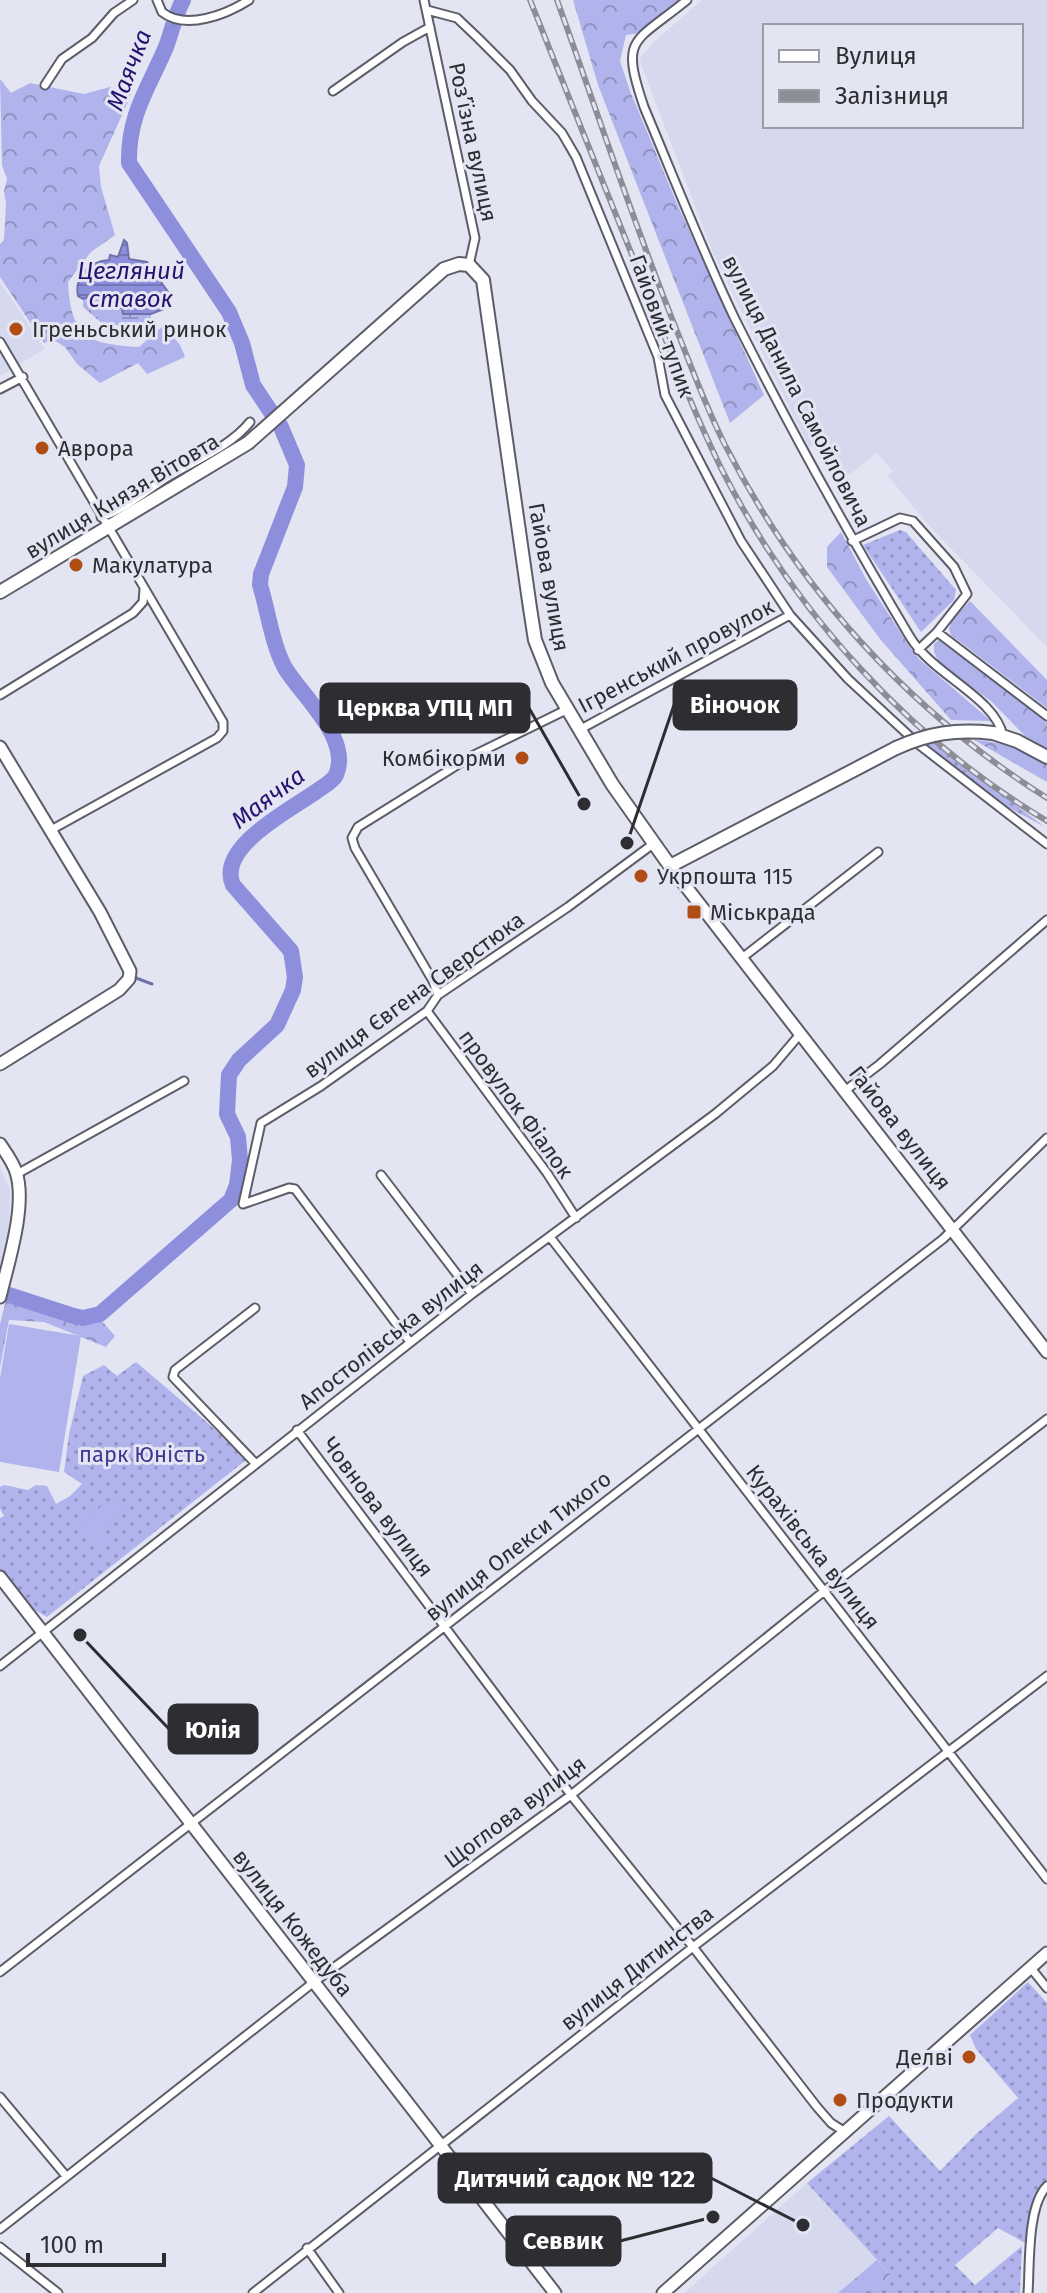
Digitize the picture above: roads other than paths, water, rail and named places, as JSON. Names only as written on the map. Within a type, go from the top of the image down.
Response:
[{"type":"main road","name":"вулиця Князя Вітовта","points":[[0,592],[104,522],[232,454],[263,432],[444,269],[459,264],[469,265]]},
{"type":"main road","name":"Гайова вулиця","points":[[469,265],[483,280],[535,640],[552,683],[579,730],[670,866]]},
{"type":"main road","points":[[670,866],[922,737],[944,731],[998,734],[1047,757]]},
{"type":"street","points":[[45,85],[62,59],[92,38],[114,13],[133,0]]},
{"type":"street","points":[[157,0],[159,9],[167,16],[181,21],[225,12],[249,0]]},
{"type":"street","name":"Розʼїзна вулиця","points":[[424,0],[475,238],[469,265]]},
{"type":"street","name":"вулиця Данила Самойловича","points":[[687,0],[635,42],[630,55],[632,72],[644,107],[735,317],[852,541],[918,650],[1000,721],[998,734]]},
{"type":"street","name":"Гайовий тупик","points":[[427,10],[457,18],[510,70],[532,101],[562,133],[576,157],[658,357],[665,395],[741,541],[790,615],[848,679],[918,744],[1047,844]]},
{"type":"street","points":[[333,91],[430,27]]},
{"type":"street","points":[[0,342],[223,722],[223,731],[217,738],[51,830]]},
{"type":"street","points":[[0,389],[23,377]]},
{"type":"street","points":[[104,522],[164,479],[213,451],[250,422]]},
{"type":"street","points":[[852,541],[900,518],[913,521],[954,567],[967,594],[937,632],[918,650]]},
{"type":"street","points":[[0,695],[133,613],[143,602],[144,589]]},
{"type":"street","name":"Ігренський провулок","points":[[579,730],[790,615]]},
{"type":"street","points":[[937,632],[1047,716]]},
{"type":"street","points":[[438,995],[352,838],[358,827],[470,757],[568,709]]},
{"type":"street","points":[[0,747],[127,963],[129,979],[119,990],[0,1064]]},
{"type":"street","name":"вулиця Євгена Сверстюка","points":[[410,1342],[295,1189],[289,1188],[243,1204],[261,1123],[321,1086],[427,1011],[438,995],[568,907],[653,844]]},
{"type":"street","points":[[742,958],[878,852]]},
{"type":"street","name":"Гайова вулиця","points":[[670,866],[802,1032],[1047,1352]]},
{"type":"street","points":[[846,1090],[1047,920]]},
{"type":"street","name":"провулок Фіалок","points":[[427,1011],[547,1173],[576,1218]]},
{"type":"street","name":"Апостолівська вулиця","points":[[0,1666],[410,1342],[761,1075],[802,1032]]},
{"type":"street","points":[[17,1174],[184,1081]]},
{"type":"street","name":"вулиця Олекси Тихого","points":[[0,1972],[954,1230],[1047,1138]]},
{"type":"street","points":[[0,1144],[17,1174],[17,1216],[1,1294]]},
{"type":"street","points":[[381,1175],[472,1294]]},
{"type":"street","name":"Курахівська вулиця","points":[[550,1237],[1047,1879]]},
{"type":"street","points":[[255,1308],[175,1370],[173,1377],[176,1384],[256,1464]]},
{"type":"street","name":"Щоглова вулиця","points":[[0,2229],[314,1982],[571,1795],[823,1592],[1047,1419]]},
{"type":"street","name":"Човнова вулиця","points":[[297,1430],[571,1795],[817,2107],[831,2123],[845,2132]]},
{"type":"street","name":"вулиця Кожедуба","points":[[0,1577],[555,2293]]},
{"type":"street","name":"вулиця Дитинства","points":[[253,2293],[693,1947],[1047,1676]]},
{"type":"street","points":[[663,2293],[1047,1953]]},
{"type":"street","points":[[1030,1967],[1047,1988]]},
{"type":"street","points":[[0,2097],[66,2176]]},
{"type":"street","points":[[1028,2293],[1034,2216],[1039,2195],[1047,2186]]},
{"type":"street","points":[[0,2247],[58,2293]]},
{"type":"street","points":[[307,2248],[339,2293]]},
{"type":"water","name":"Цегляний ставок","points":[[124,240],[129,259],[147,262],[168,292],[169,307],[151,314],[123,314],[122,308],[110,306],[106,299],[91,296],[83,299],[78,296],[78,282],[85,271],[96,263],[109,260],[110,255],[118,257]]},
{"type":"waterway","name":"Маячка","points":[[0,1292],[83,1318],[100,1314],[231,1200],[237,1185],[240,1160],[238,1137],[227,1114],[229,1075],[239,1060],[277,1025],[293,990],[295,977],[291,951],[233,885],[231,871],[235,857],[246,843],[259,830],[330,782],[336,775],[339,761],[337,747],[323,718],[285,668],[273,638],[260,585],[261,574],[295,487],[297,465],[281,427],[253,385],[242,343],[229,312],[129,163],[136,116],[183,0]]},
{"type":"waterway","points":[[136,978],[152,984]]},
{"type":"railway","points":[[530,0],[688,396],[722,470],[751,523],[784,574],[821,622],[903,712],[948,752],[1047,821]]},
{"type":"railway","points":[[557,0],[645,249],[694,374],[711,416],[753,497],[822,597],[862,643],[949,726],[1047,798]]},
{"type":"place","name":"Ігреньський ринок","points":[[16,329]]},
{"type":"place","name":"Аврора","points":[[42,448]]},
{"type":"place","name":"Макулатура","points":[[76,565]]},
{"type":"place","name":"Комбікорми","points":[[522,758]]},
{"type":"place","name":"Церква УПЦ МП","points":[[584,804]]},
{"type":"place","name":"Віночок","points":[[627,843]]},
{"type":"place","name":"Укрпошта 115","points":[[641,876]]},
{"type":"place","name":"Міськрада","points":[[694,912]]},
{"type":"place","name":"Юлія","points":[[80,1635]]},
{"type":"place","name":"Делві","points":[[969,2057]]},
{"type":"place","name":"Продукти","points":[[840,2100]]},
{"type":"place","name":"Севвик","points":[[713,2217]]},
{"type":"place","name":"Дитячий садок № 122","points":[[803,2225]]},
{"type":"park label","name":"парк Юність","points":[[142,1454]]}]
